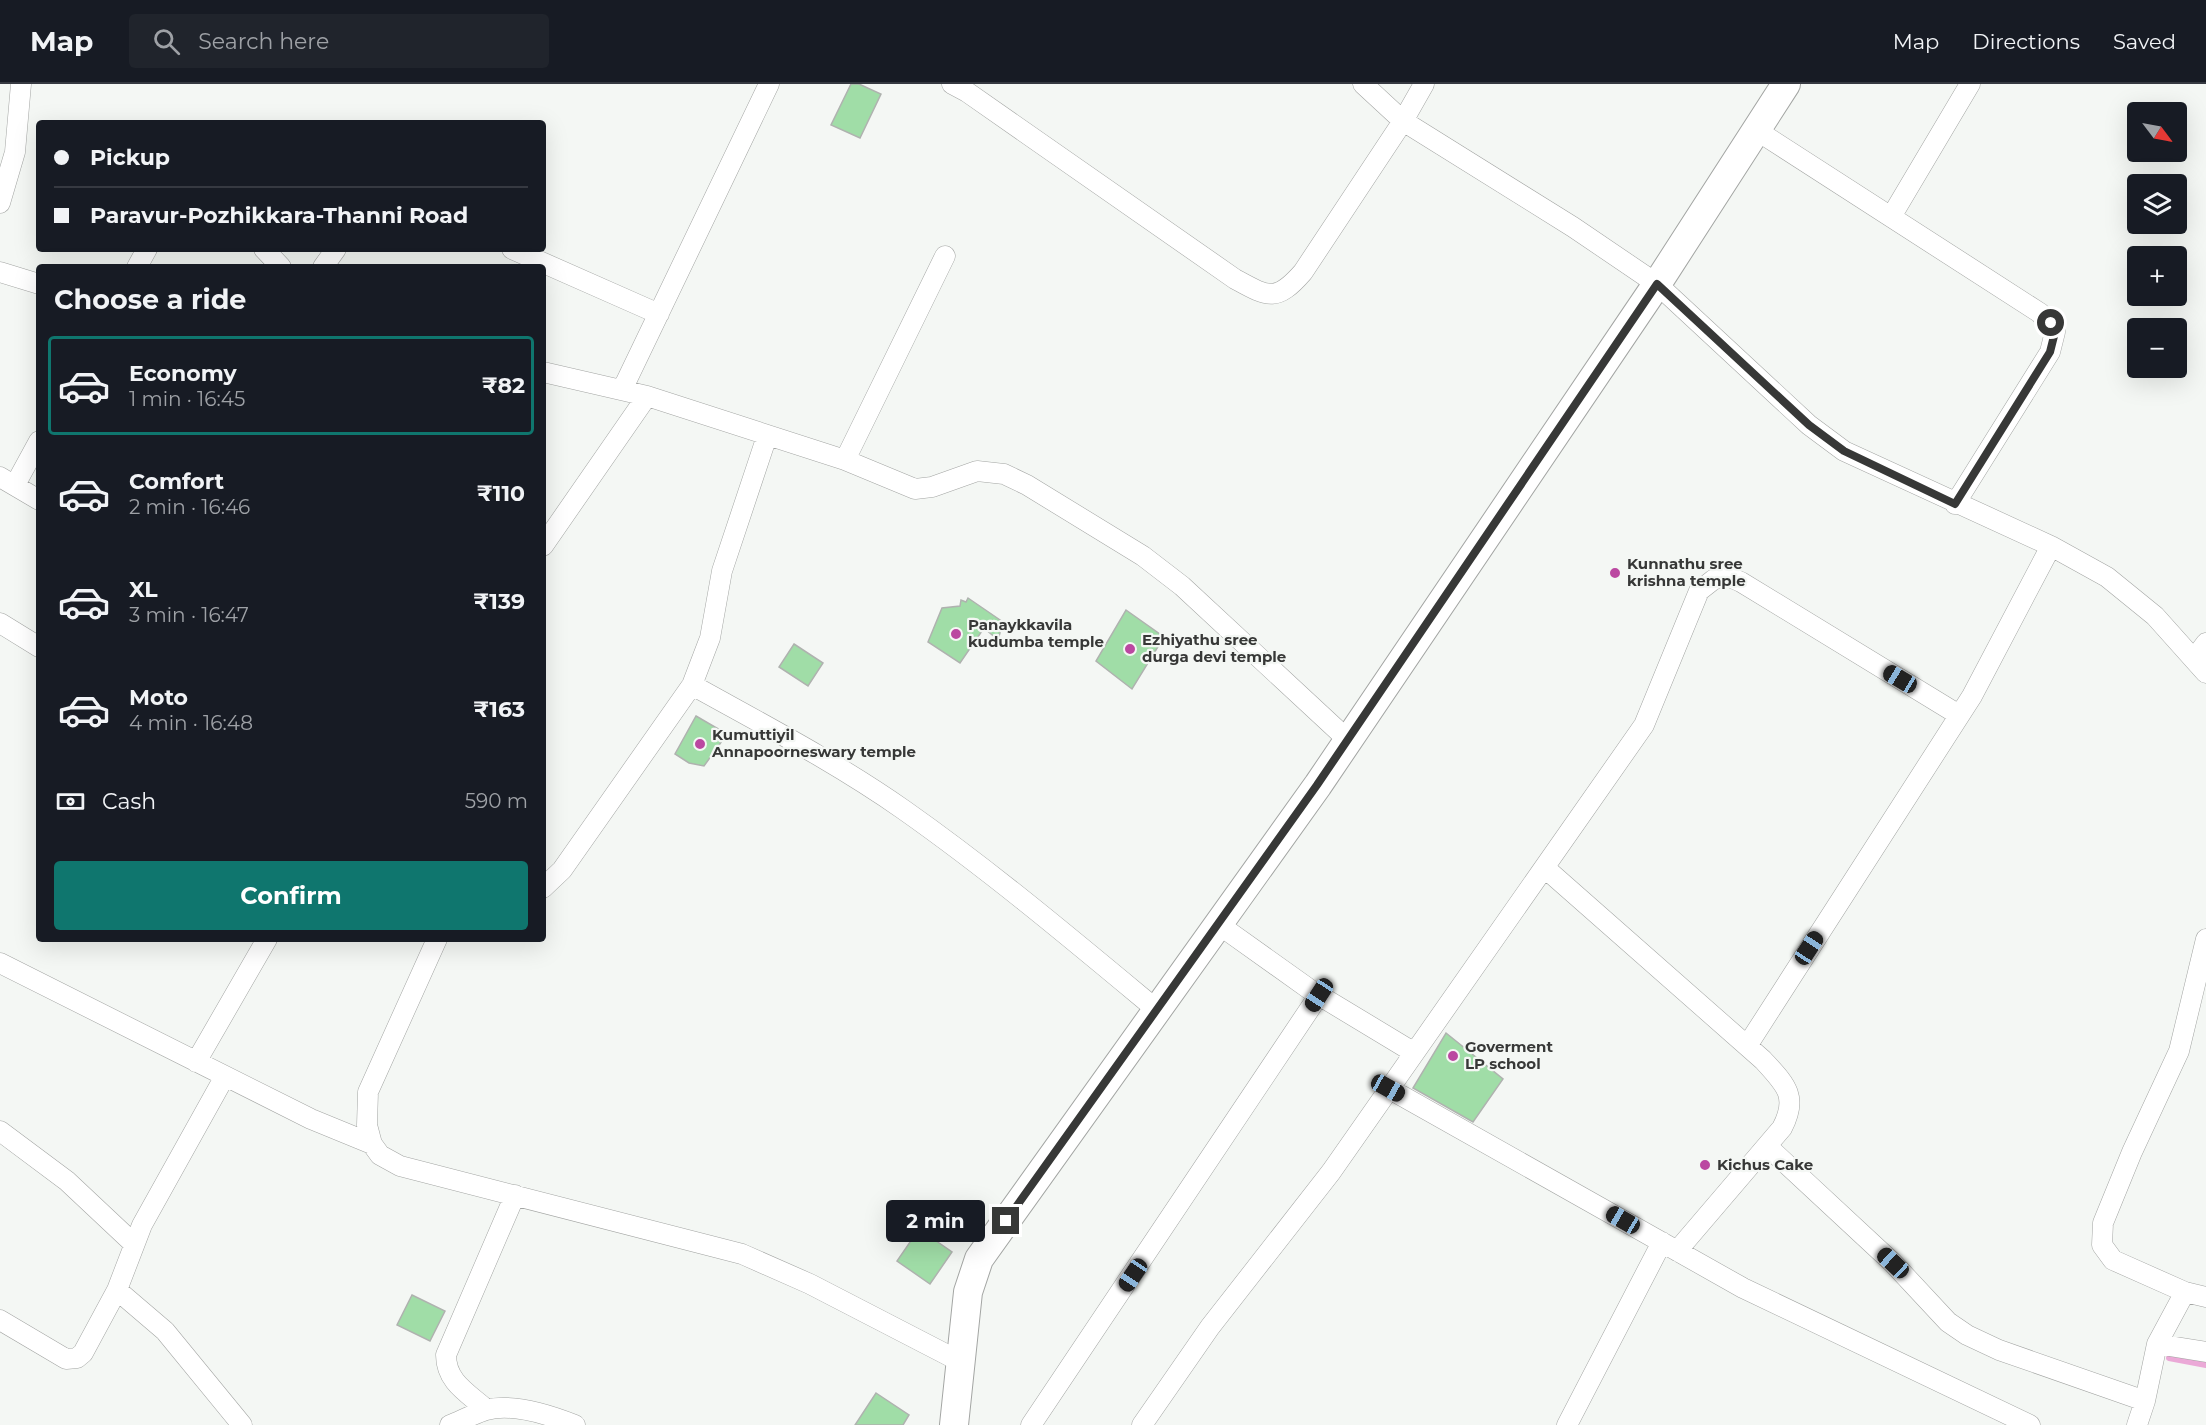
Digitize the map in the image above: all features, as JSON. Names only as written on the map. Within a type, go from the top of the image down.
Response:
[{"type":"main road","points":[[954,1425],[968,1292],[979,1259],[1348,740],[1657,284],[1786,84]]},
{"type":"street","points":[[0,203],[15,152],[21,84]]},
{"type":"street","points":[[622,390],[769,84]]},
{"type":"street","points":[[952,84],[967,92],[1235,279],[1261,293],[1274,296],[1287,290],[1303,272],[1403,121],[1424,84]]},
{"type":"street","points":[[1363,84],[1403,121],[1657,284],[1809,425],[1844,451],[1955,504],[2051,546],[2107,577],[2155,616],[2200,666]]},
{"type":"street","points":[[1891,217],[1970,84]]},
{"type":"street","points":[[1756,130],[2040,313],[2055,332],[2050,352],[1955,504]]},
{"type":"street","points":[[267,252],[278,264]]},
{"type":"street","points":[[519,252],[546,264]]},
{"type":"street","points":[[845,460],[945,256]]},
{"type":"street","points":[[546,264],[659,314]]},
{"type":"street","points":[[0,272],[36,283]]},
{"type":"street","points":[[546,373],[647,396],[845,460],[915,489],[933,487],[976,471],[1004,474],[1027,485],[1143,556],[1182,586],[1348,740]]},
{"type":"street","points":[[546,542],[647,396]]},
{"type":"street","points":[[546,885],[562,870],[692,685],[710,638],[722,571],[767,436]]},
{"type":"street","points":[[36,445],[7,481],[36,498]]},
{"type":"street","points":[[1747,1046],[1959,715],[2051,546]]},
{"type":"street","points":[[1142,1425],[1210,1328],[1331,1172],[1644,725],[1699,591],[1713,580],[1725,575],[1959,715]]},
{"type":"street","points":[[0,623],[36,645]]},
{"type":"street","points":[[2200,666],[2206,643]]},
{"type":"street","points":[[692,685],[828,761],[903,809],[1002,882],[1157,1010]]},
{"type":"street","points":[[1545,868],[1747,1046],[1782,1080],[1791,1100],[1790,1115],[1767,1146],[1669,1246],[1567,1425]]},
{"type":"street","points":[[1218,924],[1319,995],[1413,1052]]},
{"type":"street","points":[[2137,1425],[2145,1401],[2157,1344],[2200,1293],[2113,1260],[2102,1245],[2103,1223],[2132,1152],[2179,1051],[2206,939]]},
{"type":"street","points":[[196,1062],[265,942]]},
{"type":"street","points":[[436,942],[368,1092],[367,1125],[372,1144],[388,1162],[742,1254],[810,1284],[961,1362]]},
{"type":"street","points":[[0,963],[331,1128],[372,1144]]},
{"type":"street","points":[[1031,1425],[1319,995]]},
{"type":"street","points":[[0,1320],[72,1360],[77,1358],[86,1347],[117,1290],[134,1243],[225,1076]]},
{"type":"street","points":[[1388,1088],[1743,1288],[2030,1425]]},
{"type":"street","points":[[0,1131],[67,1181],[134,1243]]},
{"type":"street","points":[[1767,1146],[1900,1269],[1948,1322],[1967,1335],[1999,1350],[2145,1401]]},
{"type":"street","points":[[487,1410],[451,1378],[446,1369],[446,1355],[515,1195]]},
{"type":"street","points":[[117,1290],[165,1331],[242,1425]]},
{"type":"street","points":[[2157,1344],[2206,1352]]},
{"type":"street","points":[[450,1425],[487,1410],[527,1411],[545,1421],[575,1425]]},
{"type":"building","points":[[851,84],[859,84],[881,94],[860,138],[831,125]]},
{"type":"building","name":"Panaykkavila kudumba temple","points":[[968,598],[1003,622],[998,640],[984,628],[960,663],[928,642],[942,608],[960,606],[961,600],[966,602]]},
{"type":"building","name":"Ezhiyathu sree durga devi temple","points":[[1126,610],[1164,637],[1132,689],[1096,661]]},
{"type":"building","points":[[794,644],[823,663],[808,686],[779,667]]},
{"type":"building","name":"Kumuttiyil Annapoorneswary temple","points":[[696,716],[727,734],[704,766],[689,763],[675,754]]},
{"type":"building","name":"Goverment LP school","points":[[1446,1033],[1503,1079],[1473,1122],[1413,1088]]},
{"type":"building","points":[[919,1229],[952,1252],[930,1284],[897,1261]]},
{"type":"building","points":[[412,1295],[445,1311],[430,1341],[397,1325]]},
{"type":"building","points":[[876,1393],[909,1415],[903,1425],[855,1425]]},
{"type":"waterway","points":[[2169,1358],[2206,1365]]},
{"type":"place","name":"Kunnathu sree krishna temple","points":[[1615,573]]},
{"type":"place","name":"Panaykkavila kudumba temple","points":[[956,634]]},
{"type":"place","name":"Ezhiyathu sree durga devi temple","points":[[1130,649]]},
{"type":"place","name":"Kumuttiyil Annapoorneswary temple","points":[[700,744]]},
{"type":"place","name":"Goverment LP school","points":[[1453,1056]]},
{"type":"place","name":"Kichus Cake","points":[[1705,1165]]},
{"type":"route","points":[[1006,1221],[1317,785],[1657,284],[1809,425],[1844,451],[1955,504],[2050,352],[2055,341],[2055,332],[2051,323]]}]
